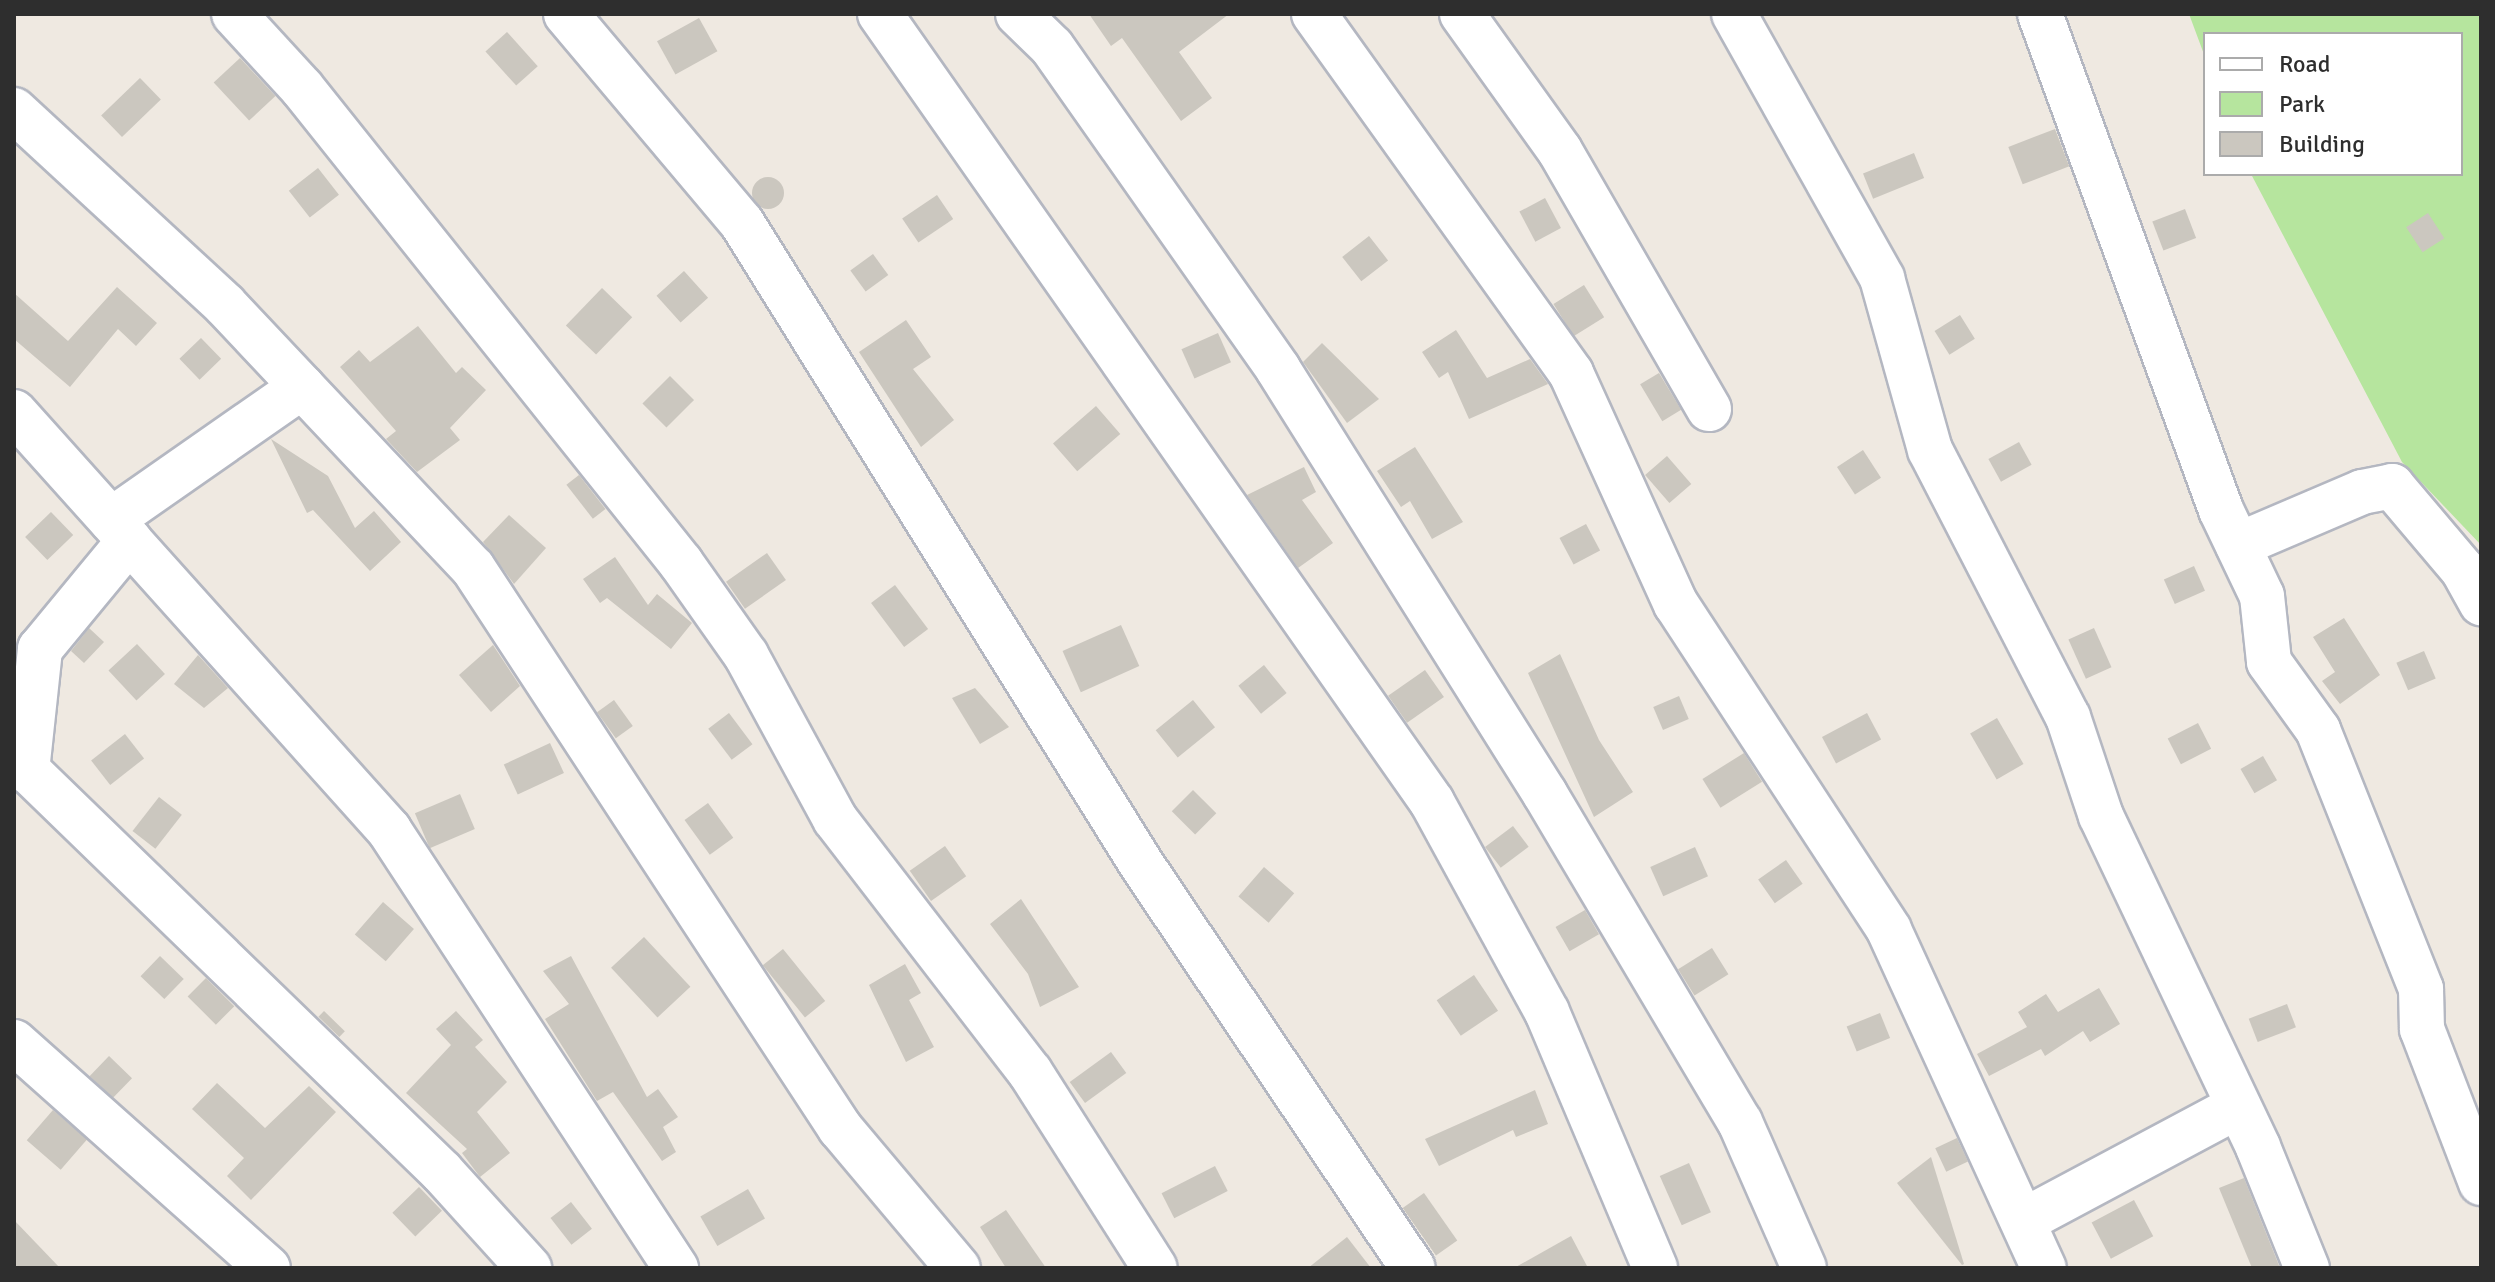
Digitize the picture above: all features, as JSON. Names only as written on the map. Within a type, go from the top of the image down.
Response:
[{"type":"street","points":[[234,14],[302,88],[681,563],[746,655],[835,819],[1030,1072],[1155,1268]]},
{"type":"street","points":[[566,14],[742,223],[1140,862],[1413,1268]]},
{"type":"street","points":[[880,14],[1432,802],[1547,1012],[1655,1268]]},
{"type":"street","points":[[1018,14],[1052,47],[1278,369],[1545,794],[1740,1122],[1804,1268]]},
{"type":"street","points":[[1314,14],[1571,373],[1676,604],[1889,930],[2044,1268]]},
{"type":"street","points":[[1462,14],[1560,151],[1709,409]]},
{"type":"street","points":[[1734,14],[1882,278],[1930,450],[2068,717],[2101,816],[2238,1106],[2307,1268]]},
{"type":"street","points":[[2040,14],[2268,619],[2269,662],[2318,730],[2421,989],[2422,1029],[2481,1183]]},
{"type":"street","points":[[14,110],[302,387],[473,568],[840,1128],[958,1268]]},
{"type":"street","points":[[302,387],[120,530],[40,649],[21,764],[442,1172],[529,1268]]},
{"type":"street","points":[[14,412],[389,830],[676,1268]]},
{"type":"street","points":[[2238,545],[2362,492],[2392,486],[2463,570],[2481,603]]},
{"type":"street","points":[[14,1042],[268,1268]]},
{"type":"street","points":[[2023,1221],[2238,1106]]},
{"type":"green space","points":[[2189,14],[2481,14],[2481,545],[2402,462],[2252,176],[2463,176],[2463,32],[2203,32],[2203,52]]},
{"type":"building","points":[[1089,14],[1229,14],[1179,52],[1212,98],[1181,121],[1122,38],[1111,46]]},
{"type":"building","points":[[699,18],[717,51],[675,75],[657,41]]},
{"type":"building","points":[[507,32],[538,66],[516,86],[485,51]]},
{"type":"building","points":[[240,58],[275,96],[249,121],[214,83]]},
{"type":"building","points":[[140,78],[161,100],[122,137],[101,116]]},
{"type":"building","points":[[2055,129],[2069,166],[2023,184],[2008,147]]},
{"type":"building","points":[[1914,153],[1924,178],[1873,199],[1863,174]]},
{"type":"building","points":[[318,168],[339,195],[310,218],[289,191]]},
{"type":"building","points":[[768,177],[779,182],[784,193],[779,204],[768,209],[757,204],[752,193],[757,182]]},
{"type":"building","points":[[937,195],[953,219],[918,243],[902,218]]},
{"type":"building","points":[[1545,198],[1561,228],[1535,242],[1519,212]]},
{"type":"building","points":[[2185,209],[2196,238],[2163,250],[2152,222]]},
{"type":"building","points":[[2428,213],[2444,238],[2423,252],[2406,227]]},
{"type":"building","points":[[1369,236],[1388,260],[1361,281],[1342,257]]},
{"type":"building","points":[[873,254],[888,275],[866,291],[850,270]]},
{"type":"building","points":[[684,271],[708,298],[681,323],[657,296]]},
{"type":"building","points":[[1584,285],[1604,317],[1574,336],[1553,304]]},
{"type":"building","points":[[117,287],[157,323],[136,346],[118,329],[70,387],[14,339],[14,293],[68,341]]},
{"type":"building","points":[[602,288],[632,317],[596,355],[566,325]]},
{"type":"building","points":[[1960,315],[1975,339],[1949,355],[1935,331]]},
{"type":"building","points":[[906,320],[931,357],[913,369],[954,420],[921,447],[859,352]]},
{"type":"building","points":[[418,326],[456,373],[462,367],[486,390],[450,428],[460,440],[417,472],[386,439],[396,431],[340,367],[359,350],[370,362]]},
{"type":"building","points":[[1456,330],[1487,378],[1530,359],[1548,384],[1469,419],[1448,372],[1439,378],[1422,352]]},
{"type":"building","points":[[1218,333],[1231,362],[1194,379],[1181,349]]},
{"type":"building","points":[[201,338],[221,359],[200,380],[179,359]]},
{"type":"building","points":[[1322,343],[1379,399],[1347,423],[1303,362]]},
{"type":"building","points":[[1659,373],[1681,410],[1662,421],[1640,384]]},
{"type":"building","points":[[670,376],[694,400],[666,428],[642,404]]},
{"type":"building","points":[[1096,406],[1120,434],[1077,471],[1053,443]]},
{"type":"building","points":[[271,439],[328,476],[355,528],[374,511],[401,542],[370,571],[313,510],[307,513]]},
{"type":"building","points":[[2019,442],[2032,465],[2001,482],[1988,459]]},
{"type":"building","points":[[1415,447],[1463,522],[1432,539],[1410,501],[1401,507],[1377,471]]},
{"type":"building","points":[[1863,450],[1881,478],[1855,495],[1837,467]]},
{"type":"building","points":[[1667,456],[1691,484],[1669,503],[1645,475]]},
{"type":"building","points":[[1304,467],[1316,492],[1302,500],[1333,543],[1298,568],[1247,495]]},
{"type":"building","points":[[579,475],[605,509],[593,519],[566,485]]},
{"type":"building","points":[[51,512],[73,535],[47,560],[25,537]]},
{"type":"building","points":[[509,515],[546,548],[514,584],[483,542]]},
{"type":"building","points":[[1586,524],[1600,550],[1574,565],[1560,538]]},
{"type":"building","points":[[767,553],[786,580],[745,609],[726,582]]},
{"type":"building","points":[[615,557],[648,605],[657,594],[692,623],[671,649],[607,598],[600,603],[583,579]]},
{"type":"building","points":[[2194,566],[2205,591],[2175,604],[2164,579]]},
{"type":"building","points":[[895,585],[928,629],[904,647],[871,603]]},
{"type":"building","points":[[2344,618],[2380,675],[2340,704],[2322,681],[2335,672],[2313,637]]},
{"type":"building","points":[[1121,625],[1139,666],[1081,692],[1063,651]]},
{"type":"building","points":[[89,628],[104,642],[84,663],[71,651]]},
{"type":"building","points":[[2094,628],[2111,667],[2086,679],[2068,639]]},
{"type":"building","points":[[137,644],[165,674],[136,701],[108,671]]},
{"type":"building","points":[[493,645],[520,686],[491,712],[459,675]]},
{"type":"building","points":[[2424,651],[2436,679],[2408,690],[2396,663]]},
{"type":"building","points":[[1560,654],[1599,740],[1633,792],[1594,817],[1528,673]]},
{"type":"building","points":[[198,655],[228,688],[204,708],[174,684]]},
{"type":"building","points":[[1264,665],[1287,693],[1261,714],[1238,686]]},
{"type":"building","points":[[1425,670],[1444,697],[1407,723],[1388,696]]},
{"type":"building","points":[[975,688],[1009,727],[980,744],[952,698]]},
{"type":"building","points":[[1679,696],[1689,719],[1663,730],[1653,707]]},
{"type":"building","points":[[614,700],[633,726],[616,738],[597,712]]},
{"type":"building","points":[[1193,700],[1215,727],[1178,757],[1156,730]]},
{"type":"building","points":[[729,713],[752,744],[732,760],[708,729]]},
{"type":"building","points":[[1867,713],[1881,739],[1836,763],[1822,737]]},
{"type":"building","points":[[1997,718],[2024,764],[1997,779],[1970,734]]},
{"type":"building","points":[[2198,723],[2211,749],[2181,764],[2168,738]]},
{"type":"building","points":[[125,734],[144,758],[110,785],[91,760]]},
{"type":"building","points":[[550,743],[564,773],[518,794],[504,765]]},
{"type":"building","points":[[1744,753],[1762,782],[1720,808],[1702,779]]},
{"type":"building","points":[[2263,756],[2277,780],[2254,793],[2240,769]]},
{"type":"building","points":[[1193,790],[1216,813],[1195,835],[1172,811]]},
{"type":"building","points":[[460,794],[475,829],[430,848],[415,813]]},
{"type":"building","points":[[159,797],[182,815],[155,849],[133,831]]},
{"type":"building","points":[[708,803],[733,838],[710,855],[685,820]]},
{"type":"building","points":[[1513,826],[1529,847],[1501,868],[1485,847]]},
{"type":"building","points":[[945,846],[966,876],[931,901],[910,871]]},
{"type":"building","points":[[1695,847],[1708,876],[1663,896],[1650,867]]},
{"type":"building","points":[[1786,860],[1803,884],[1775,903],[1758,880]]},
{"type":"building","points":[[1264,867],[1294,893],[1269,923],[1238,896]]},
{"type":"building","points":[[1021,899],[1079,987],[1040,1007],[1028,974],[990,924]]},
{"type":"building","points":[[383,902],[414,929],[386,961],[355,934]]},
{"type":"building","points":[[1585,910],[1599,934],[1570,951],[1556,927]]},
{"type":"building","points":[[644,937],[690,987],[657,1017],[611,968]]},
{"type":"building","points":[[1712,948],[1728,974],[1695,995],[1678,969]]},
{"type":"building","points":[[783,949],[825,1001],[805,1017],[763,965]]},
{"type":"building","points":[[160,956],[184,979],[164,999],[141,976]]},
{"type":"building","points":[[571,956],[647,1097],[658,1089],[678,1117],[663,1127],[676,1152],[662,1161],[613,1092],[597,1101],[545,1019],[569,1004],[543,971]]},
{"type":"building","points":[[905,964],[921,993],[909,1000],[934,1047],[906,1062],[869,985]]},
{"type":"building","points":[[1474,975],[1498,1011],[1461,1036],[1437,1000]]},
{"type":"building","points":[[206,978],[234,1006],[216,1025],[188,996]]},
{"type":"building","points":[[2099,988],[2120,1024],[2090,1042],[2083,1031],[2045,1056],[2041,1049],[1989,1076],[1977,1054],[2027,1027],[2018,1012],[2046,994],[2058,1012]]},
{"type":"building","points":[[2287,1004],[2296,1027],[2258,1042],[2249,1019]]},
{"type":"building","points":[[324,1011],[345,1031],[339,1037],[318,1017]]},
{"type":"building","points":[[456,1011],[483,1040],[475,1047],[507,1082],[477,1112],[510,1153],[480,1177],[462,1153],[467,1149],[406,1093],[451,1045],[436,1029]]},
{"type":"building","points":[[1880,1013],[1890,1038],[1857,1052],[1847,1026]]},
{"type":"building","points":[[1111,1052],[1126,1073],[1085,1103],[1070,1082]]},
{"type":"building","points":[[109,1056],[132,1078],[113,1098],[90,1076]]},
{"type":"building","points":[[217,1083],[265,1128],[309,1086],[336,1112],[251,1200],[227,1176],[244,1158],[192,1109]]},
{"type":"building","points":[[1535,1090],[1548,1124],[1516,1137],[1513,1130],[1439,1166],[1425,1139]]},
{"type":"building","points":[[53,1110],[87,1140],[61,1170],[27,1140]]},
{"type":"building","points":[[1957,1138],[1968,1162],[1946,1172],[1935,1148]]},
{"type":"building","points":[[1931,1157],[1964,1264],[1962,1265],[1897,1183]]},
{"type":"building","points":[[1689,1163],[1711,1212],[1682,1225],[1660,1176]]},
{"type":"building","points":[[1215,1166],[1228,1191],[1174,1218],[1162,1193]]},
{"type":"building","points":[[2244,1178],[2280,1268],[2252,1268],[2219,1188]]},
{"type":"building","points":[[419,1187],[442,1211],[415,1236],[392,1213]]},
{"type":"building","points":[[748,1189],[765,1218],[717,1246],[700,1216]]},
{"type":"building","points":[[1424,1193],[1457,1241],[1436,1255],[1403,1208]]},
{"type":"building","points":[[2134,1200],[2153,1236],[2111,1259],[2092,1223]]},
{"type":"building","points":[[571,1202],[592,1229],[571,1245],[551,1218]]},
{"type":"building","points":[[1006,1210],[1046,1268],[1006,1268],[980,1227]]},
{"type":"building","points":[[14,1220],[60,1268],[14,1268]]},
{"type":"building","points":[[1571,1236],[1588,1268],[1514,1268]]},
{"type":"building","points":[[1347,1237],[1371,1268],[1308,1268]]}]
